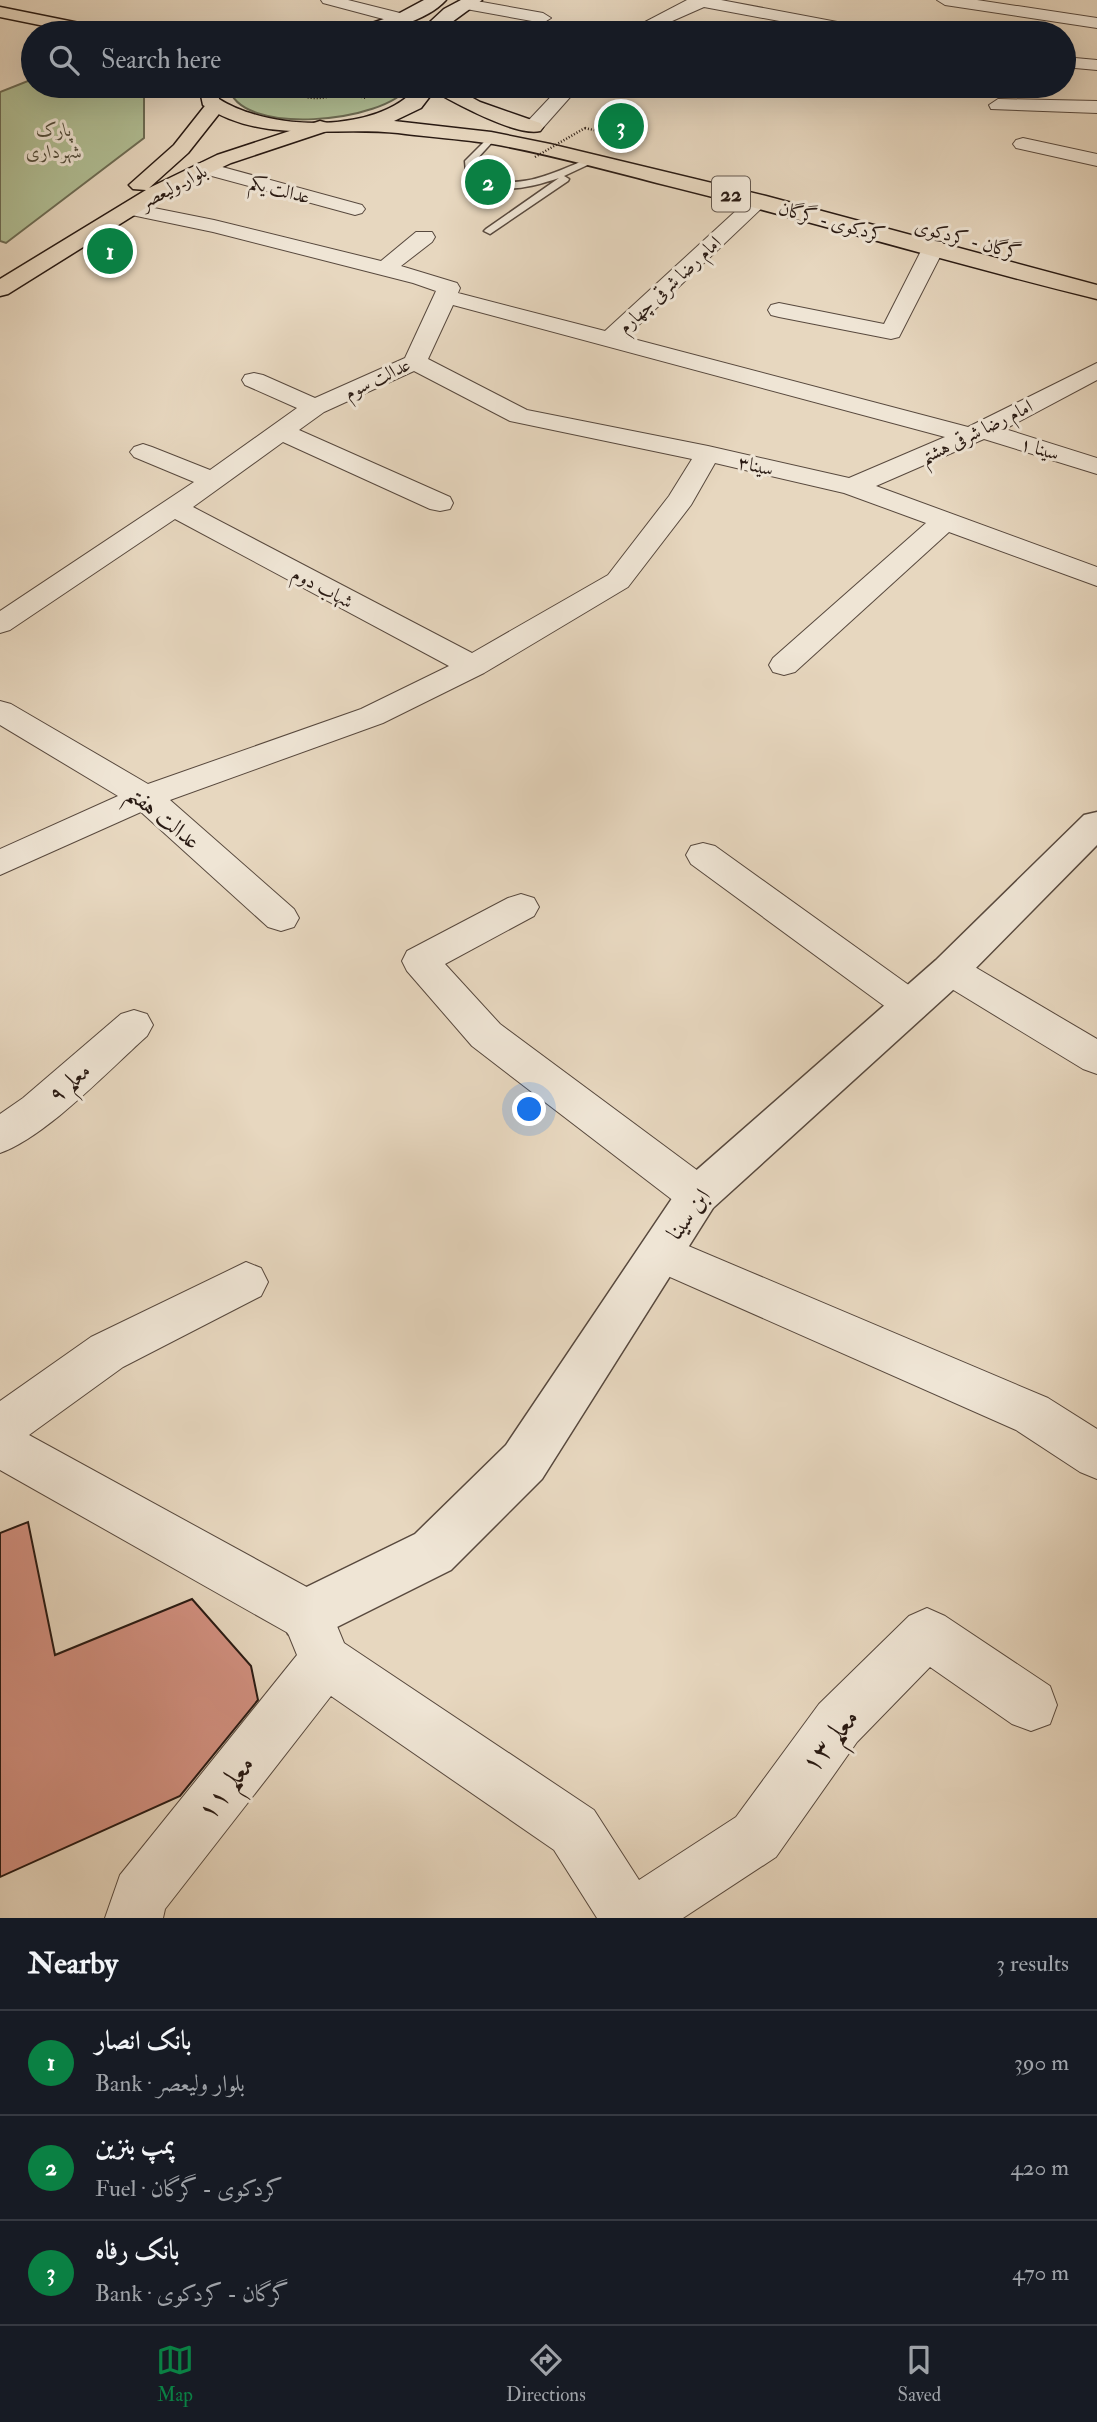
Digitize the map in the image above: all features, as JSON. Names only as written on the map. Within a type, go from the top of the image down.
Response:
[{"type":"main road","points":[[0,12],[45,21]]},
{"type":"main road","points":[[0,25],[21,29]]},
{"type":"main road","name":"بلوار ولیعصر","points":[[0,269],[147,181],[181,149],[205,98]]},
{"type":"main road","name":"22","points":[[214,98],[233,116],[257,123],[320,127],[359,123],[407,107],[419,98]]},
{"type":"main road","name":"گرگان - کردکوی","points":[[459,98],[473,106],[562,136],[884,216],[1097,274]]},
{"type":"main road","name":"کردکوی - گرگان","points":[[359,123],[491,138],[758,201],[1097,292]]},
{"type":"main road","name":"بلوار ولیعصر","points":[[0,289],[169,185],[214,164],[320,127]]},
{"type":"main road","points":[[181,149],[218,151],[214,164]]},
{"type":"street","points":[[330,0],[402,19]]},
{"type":"street","points":[[396,21],[437,0]]},
{"type":"street","points":[[945,0],[1097,23]]},
{"type":"street","points":[[1079,0],[1097,17]]},
{"type":"street","points":[[662,21],[701,1],[806,21]]},
{"type":"street","points":[[443,21],[469,2],[543,18]]},
{"type":"street","points":[[1076,63],[1097,65]]},
{"type":"street","points":[[533,127],[560,98]]},
{"type":"street","points":[[998,105],[1097,107]]},
{"type":"street","points":[[1023,144],[1097,160]]},
{"type":"street","name":"عدالت یکم","points":[[214,164],[355,209]]},
{"type":"street","name":"امام رضا شرقی چهارم","points":[[611,338],[758,201]]},
{"type":"street","points":[[129,209],[214,226],[385,269],[449,288],[445,296]]},
{"type":"street","points":[[385,269],[424,237]]},
{"type":"street","points":[[779,310],[891,332],[934,247]]},
{"type":"street","name":"سینا ۱","points":[[445,296],[1097,466]]},
{"type":"street","name":"عدالت سوم","points":[[0,624],[174,508],[316,407],[415,362],[445,296]]},
{"type":"street","name":"سینا۳","points":[[415,362],[519,416],[708,454],[852,487],[1097,577]]},
{"type":"street","name":"امام رضا شرقی هشتم","points":[[852,487],[977,433],[1097,370]]},
{"type":"street","points":[[254,380],[316,407]]},
{"type":"street","points":[[279,431],[440,503]]},
{"type":"street","points":[[143,452],[213,480]]},
{"type":"street","points":[[0,863],[145,797],[372,716],[473,666],[618,581],[681,499],[708,454]]},
{"type":"street","name":"شهاب دوم","points":[[174,508],[473,666]]},
{"type":"street","points":[[784,665],[945,520]]},
{"type":"street","name":"عدالت هفتم","points":[[0,711],[145,797],[281,918]]},
{"type":"street","name":"ابن سینا","points":[[316,1638],[433,1552],[524,1462],[698,1195],[950,970],[1097,824]]},
{"type":"street","points":[[703,855],[911,1006]]},
{"type":"street","points":[[521,907],[419,961],[486,1035],[698,1195]]},
{"type":"street","points":[[950,970],[1097,1058]]},
{"type":"street","name":"معلم ۹","points":[[0,1136],[37,1110],[134,1025]]},
{"type":"street","points":[[660,1253],[1032,1414],[1097,1455]]},
{"type":"street","points":[[0,1428],[107,1352],[246,1282]]},
{"type":"street","name":"معلم ۱۳","points":[[0,1444],[316,1638],[574,1830],[631,1918],[756,1837],[838,1723],[927,1634],[1031,1705]]},
{"type":"street","name":"معلم ۱۱","points":[[134,1918],[140,1895],[316,1638]]},
{"type":"lane","points":[[491,138],[470,161],[471,172],[486,183],[518,185],[554,178],[591,161]]},
{"type":"lane","points":[[490,231],[591,161]]},
{"type":"path","points":[[535,157],[585,128],[606,133]]},
{"type":"green space","name":"پارک شهرداری","points":[[21,84],[21,98],[144,98],[144,138],[6,243],[0,241],[0,92]]},
{"type":"green space","points":[[235,98],[396,98],[372,109],[344,116],[314,119],[284,118],[258,113],[238,103]]},
{"type":"building","points":[[28,1522],[55,1655],[192,1599],[251,1666],[258,1700],[180,1796],[0,1877],[0,1533]]},
{"type":"place","name":"بانک رفاه","points":[[621,126]]},
{"type":"place","name":"پمپ بنزین","points":[[488,182]]},
{"type":"place","name":"بانک انصار","points":[[110,251]]}]
